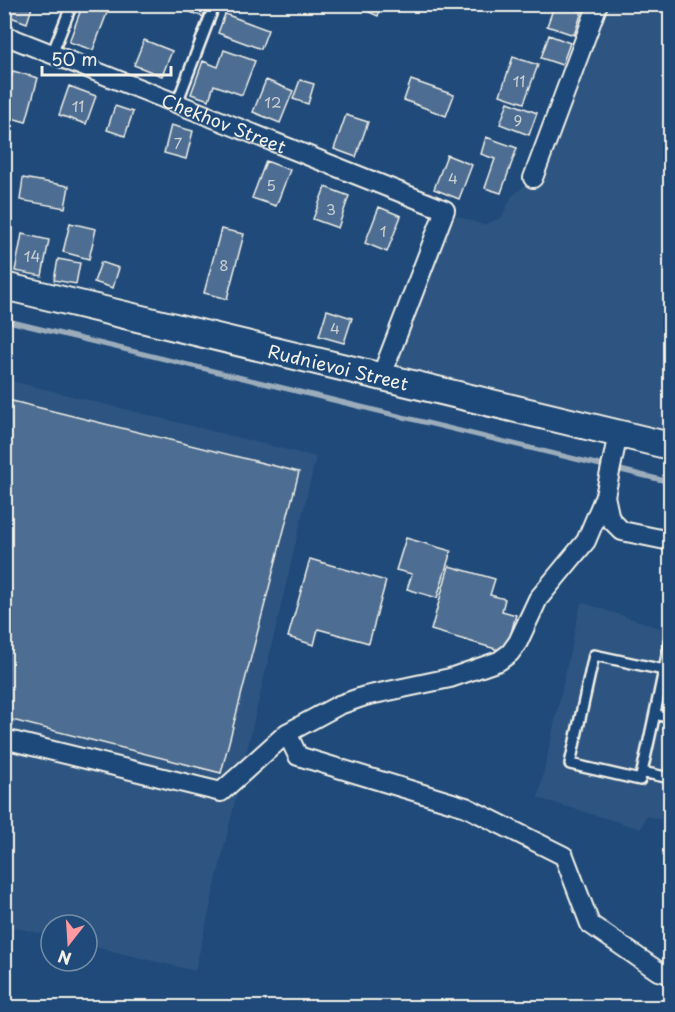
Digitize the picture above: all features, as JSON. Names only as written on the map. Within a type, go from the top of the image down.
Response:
[{"type":"street","points":[[533,177],[598,4]]},
{"type":"street","name":"Chekhov Street","points":[[4,35],[445,210],[381,376]]},
{"type":"street","name":"Rudnievoi Street","points":[[4,286],[670,446]]},
{"type":"street","points":[[4,739],[221,792],[287,734],[339,705],[365,696],[450,678],[499,661],[510,653],[518,642],[538,599],[586,541],[605,496],[618,434]]},
{"type":"street","points":[[605,496],[610,519],[622,531],[670,540]]},
{"type":"street","points":[[287,734],[298,756],[466,807],[564,856],[590,924],[658,971],[670,974]]},
{"type":"lane","points":[[52,54],[72,4]]},
{"type":"lane","points":[[177,103],[215,4]]},
{"type":"lane","points":[[666,673],[594,655],[570,764],[640,780],[666,673],[670,641]]},
{"type":"lane","points":[[655,714],[670,718]]},
{"type":"lane","points":[[642,772],[670,778]]},
{"type":"shaded area","points":[[599,5],[670,5],[670,438],[386,372],[446,212],[483,225],[501,218],[512,196],[535,178]]},
{"type":"shaded area","points":[[4,379],[316,457],[195,971],[99,948],[99,913],[39,913],[39,933],[5,925]]},
{"type":"shaded area","points":[[670,584],[670,822],[646,816],[641,829],[538,798],[581,602],[660,628]]},
{"type":"building","points":[[12,4],[33,4],[27,23],[8,16]]},
{"type":"building","points":[[83,4],[110,5],[93,50],[69,42]]},
{"type":"building","points":[[170,4],[208,4],[203,17]]},
{"type":"building","points":[[351,4],[382,4],[378,16]]},
{"type":"building","points":[[555,4],[582,12],[574,35],[547,26]]},
{"type":"building","points":[[225,14],[268,30],[261,49],[218,33]]},
{"type":"building","points":[[549,35],[570,43],[562,65],[541,58]]},
{"type":"building","points":[[144,40],[172,51],[162,76],[134,65]]},
{"type":"building","points":[[224,50],[255,61],[242,95],[214,85],[209,100],[191,94],[203,61],[218,67]]},
{"type":"building","points":[[513,57],[538,65],[524,103],[500,95]]},
{"type":"building","points":[[13,71],[38,78],[26,122],[4,116],[4,102]]},
{"type":"building","points":[[266,80],[293,91],[280,123],[253,112]]},
{"type":"building","points":[[300,80],[314,84],[308,104],[293,99]]},
{"type":"building","points":[[411,80],[454,95],[446,116],[404,100]]},
{"type":"building","points":[[69,86],[96,96],[86,124],[59,115]]},
{"type":"building","points":[[508,102],[537,113],[529,135],[500,124]]},
{"type":"building","points":[[115,106],[133,112],[125,136],[107,130]]},
{"type":"building","points":[[346,115],[368,122],[356,157],[334,149]]},
{"type":"building","points":[[171,125],[193,131],[186,159],[164,153]]},
{"type":"building","points":[[486,137],[517,148],[501,193],[485,188],[495,159],[481,154]]},
{"type":"building","points":[[447,155],[472,165],[459,199],[434,189]]},
{"type":"building","points":[[266,161],[290,170],[276,206],[252,198]]},
{"type":"building","points":[[23,178],[69,186],[65,208],[20,200]]},
{"type":"building","points":[[325,187],[349,196],[338,228],[313,219]]},
{"type":"building","points":[[379,207],[401,216],[387,252],[365,243]]},
{"type":"building","points":[[70,223],[96,229],[89,259],[63,252]]},
{"type":"building","points":[[221,229],[244,234],[227,299],[204,293]]},
{"type":"building","points":[[22,234],[49,240],[42,276],[15,271]]},
{"type":"building","points":[[58,259],[80,263],[76,284],[54,280]]},
{"type":"building","points":[[101,262],[119,268],[113,288],[94,282]]},
{"type":"building","points":[[327,310],[352,318],[344,343],[319,336]]},
{"type":"building","points":[[4,399],[299,472],[221,773],[4,718]]},
{"type":"building","points":[[406,538],[451,551],[437,598],[407,589],[412,574],[396,570]]},
{"type":"building","points":[[310,559],[386,581],[369,643],[318,629],[314,645],[288,637]]},
{"type":"building","points":[[449,566],[495,579],[490,595],[505,599],[502,611],[516,615],[506,652],[431,630]]},
{"type":"waterway","points":[[4,320],[670,482]]}]
